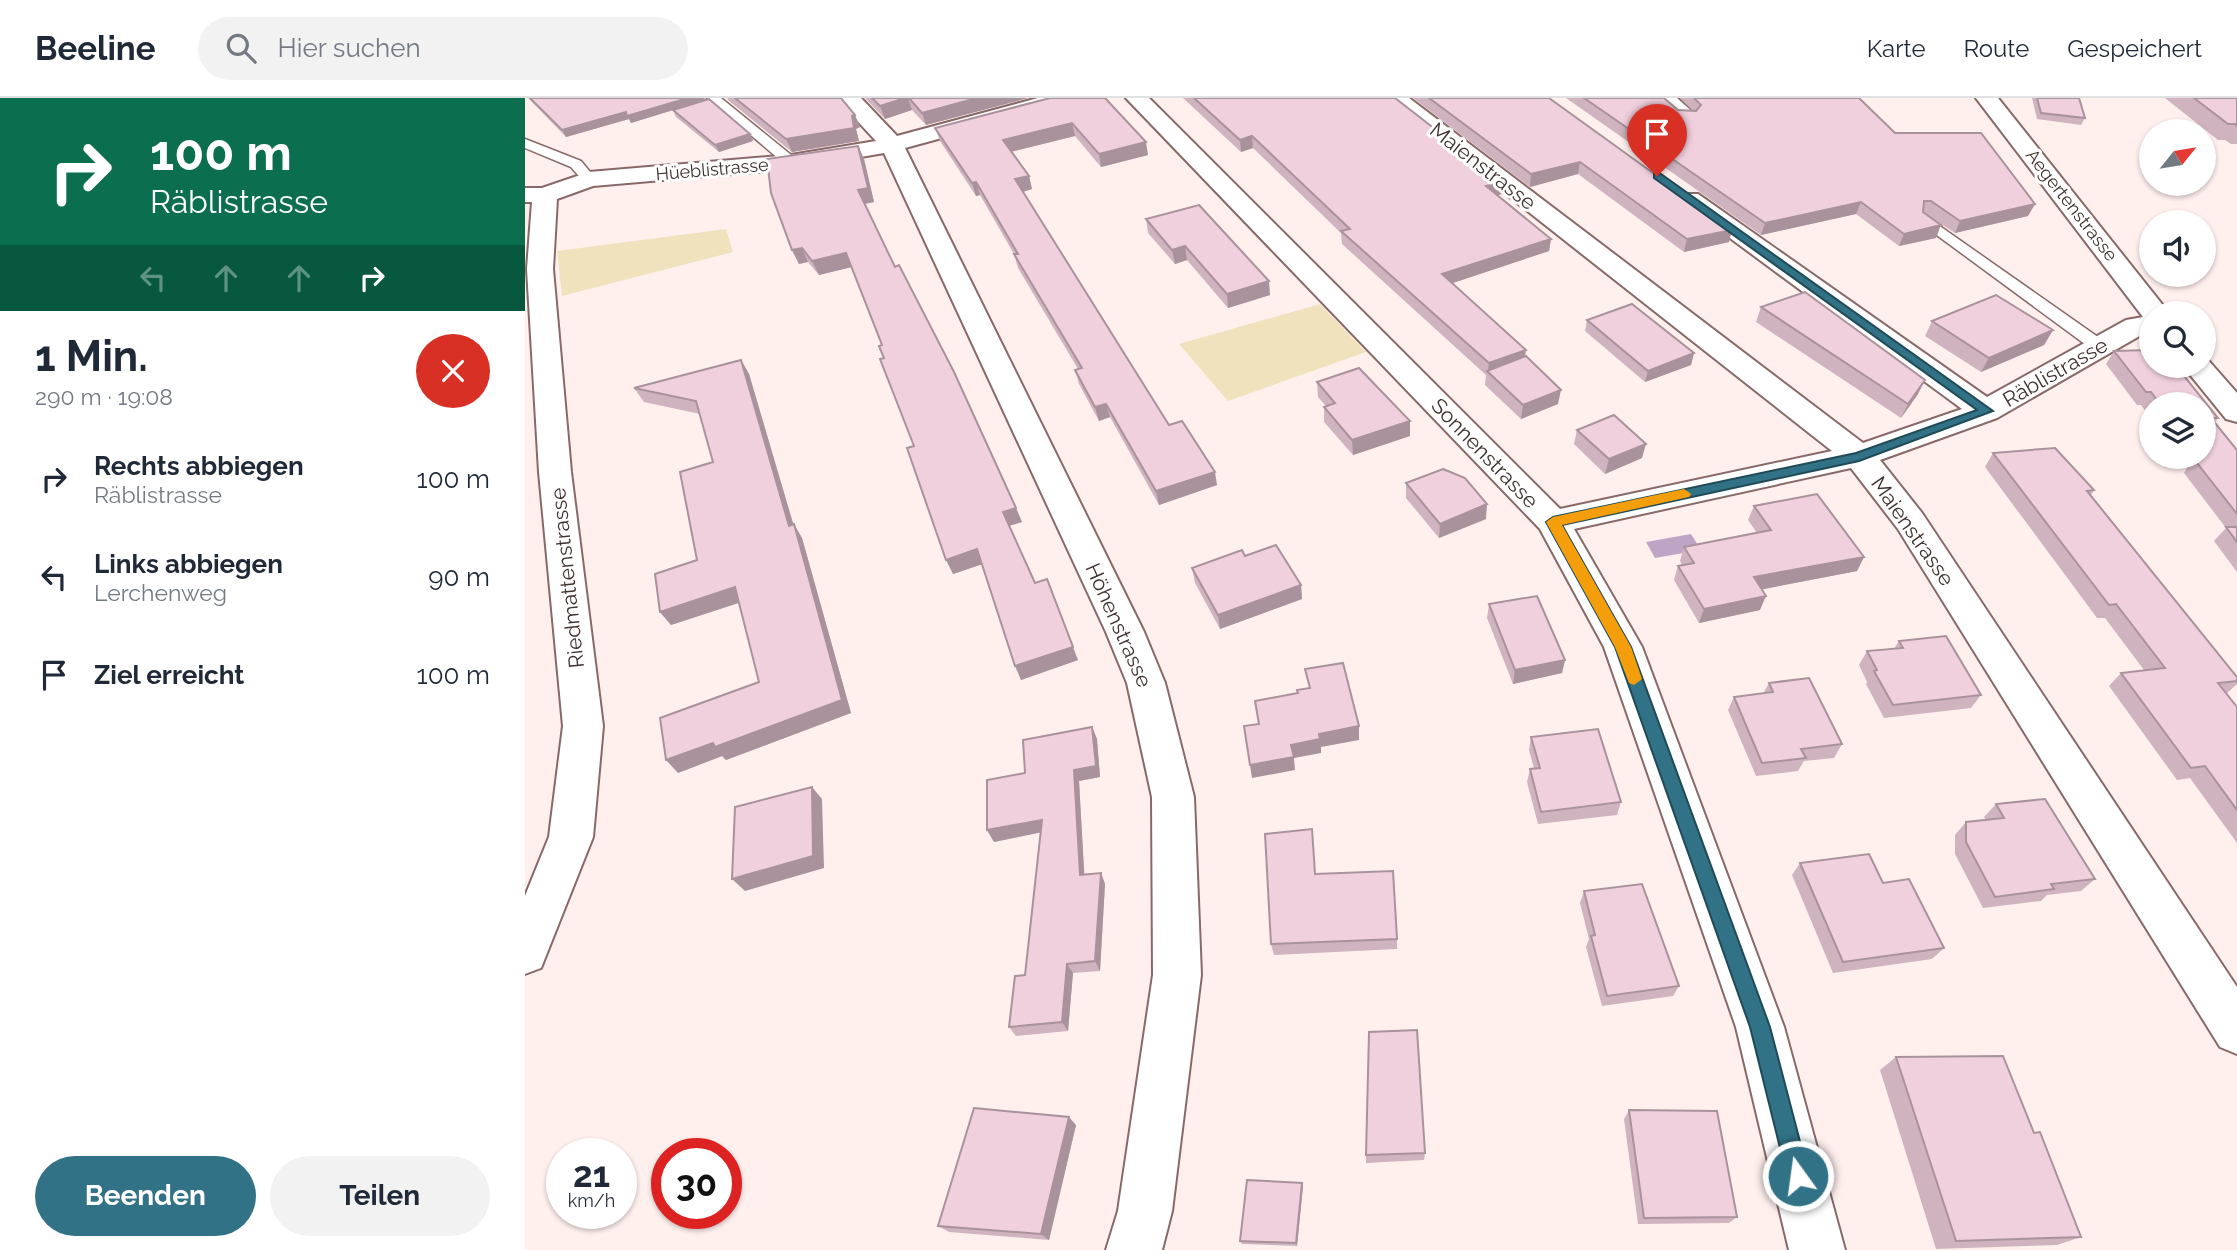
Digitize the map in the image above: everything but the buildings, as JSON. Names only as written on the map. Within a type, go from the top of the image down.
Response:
[{"type":"street","name":"Höhenstrasse","points":[[848,98],[861,108],[892,145],[1125,632],[1146,683],[1173,797],[1177,975],[1145,1211],[1134,1250]]},
{"type":"street","name":"Hüeblistrasse","points":[[535,195],[589,179],[791,162],[892,145],[1063,98]]},
{"type":"street","name":"Sonnenstrasse","points":[[1137,98],[1553,522],[1623,647],[1647,713],[1760,1027],[1817,1250]]},
{"type":"street","name":"Maienstrasse","points":[[1395,98],[1859,456],[1910,521],[2237,1030]]},
{"type":"street","points":[[1663,98],[1685,115]]},
{"type":"street","name":"Aegertenstrasse","points":[[1987,98],[2146,301]]},
{"type":"street","points":[[1671,186],[1986,411]]},
{"type":"street","name":"Riedmattenstrasse","points":[[525,951],[571,837],[583,726],[555,472],[535,195]]},
{"type":"street","name":"Räblistrasse","points":[[1553,522],[1859,456],[1986,411],[2099,346],[2139,326]]},
{"type":"street","points":[[2208,378],[2237,412]]},
{"type":"lane","points":[[713,98],[791,162]]},
{"type":"lane","points":[[525,143],[576,164],[589,179]]},
{"type":"lane","points":[[1924,219],[2099,346]]},
{"type":"shaded area","points":[[726,229],[733,252],[562,296],[557,251]]},
{"type":"shaded area","points":[[1320,304],[1366,352],[1228,401],[1179,344]]},
{"type":"shaded area","points":[[1691,534],[1701,550],[1655,558],[1646,542]]},
{"type":"slow traffic","points":[[1634,679],[1623,647],[1553,522],[1684,494]]},
{"type":"route","points":[[1657,176],[1986,411],[1859,456],[1553,522],[1623,647],[1760,1027],[1798,1176]]}]
